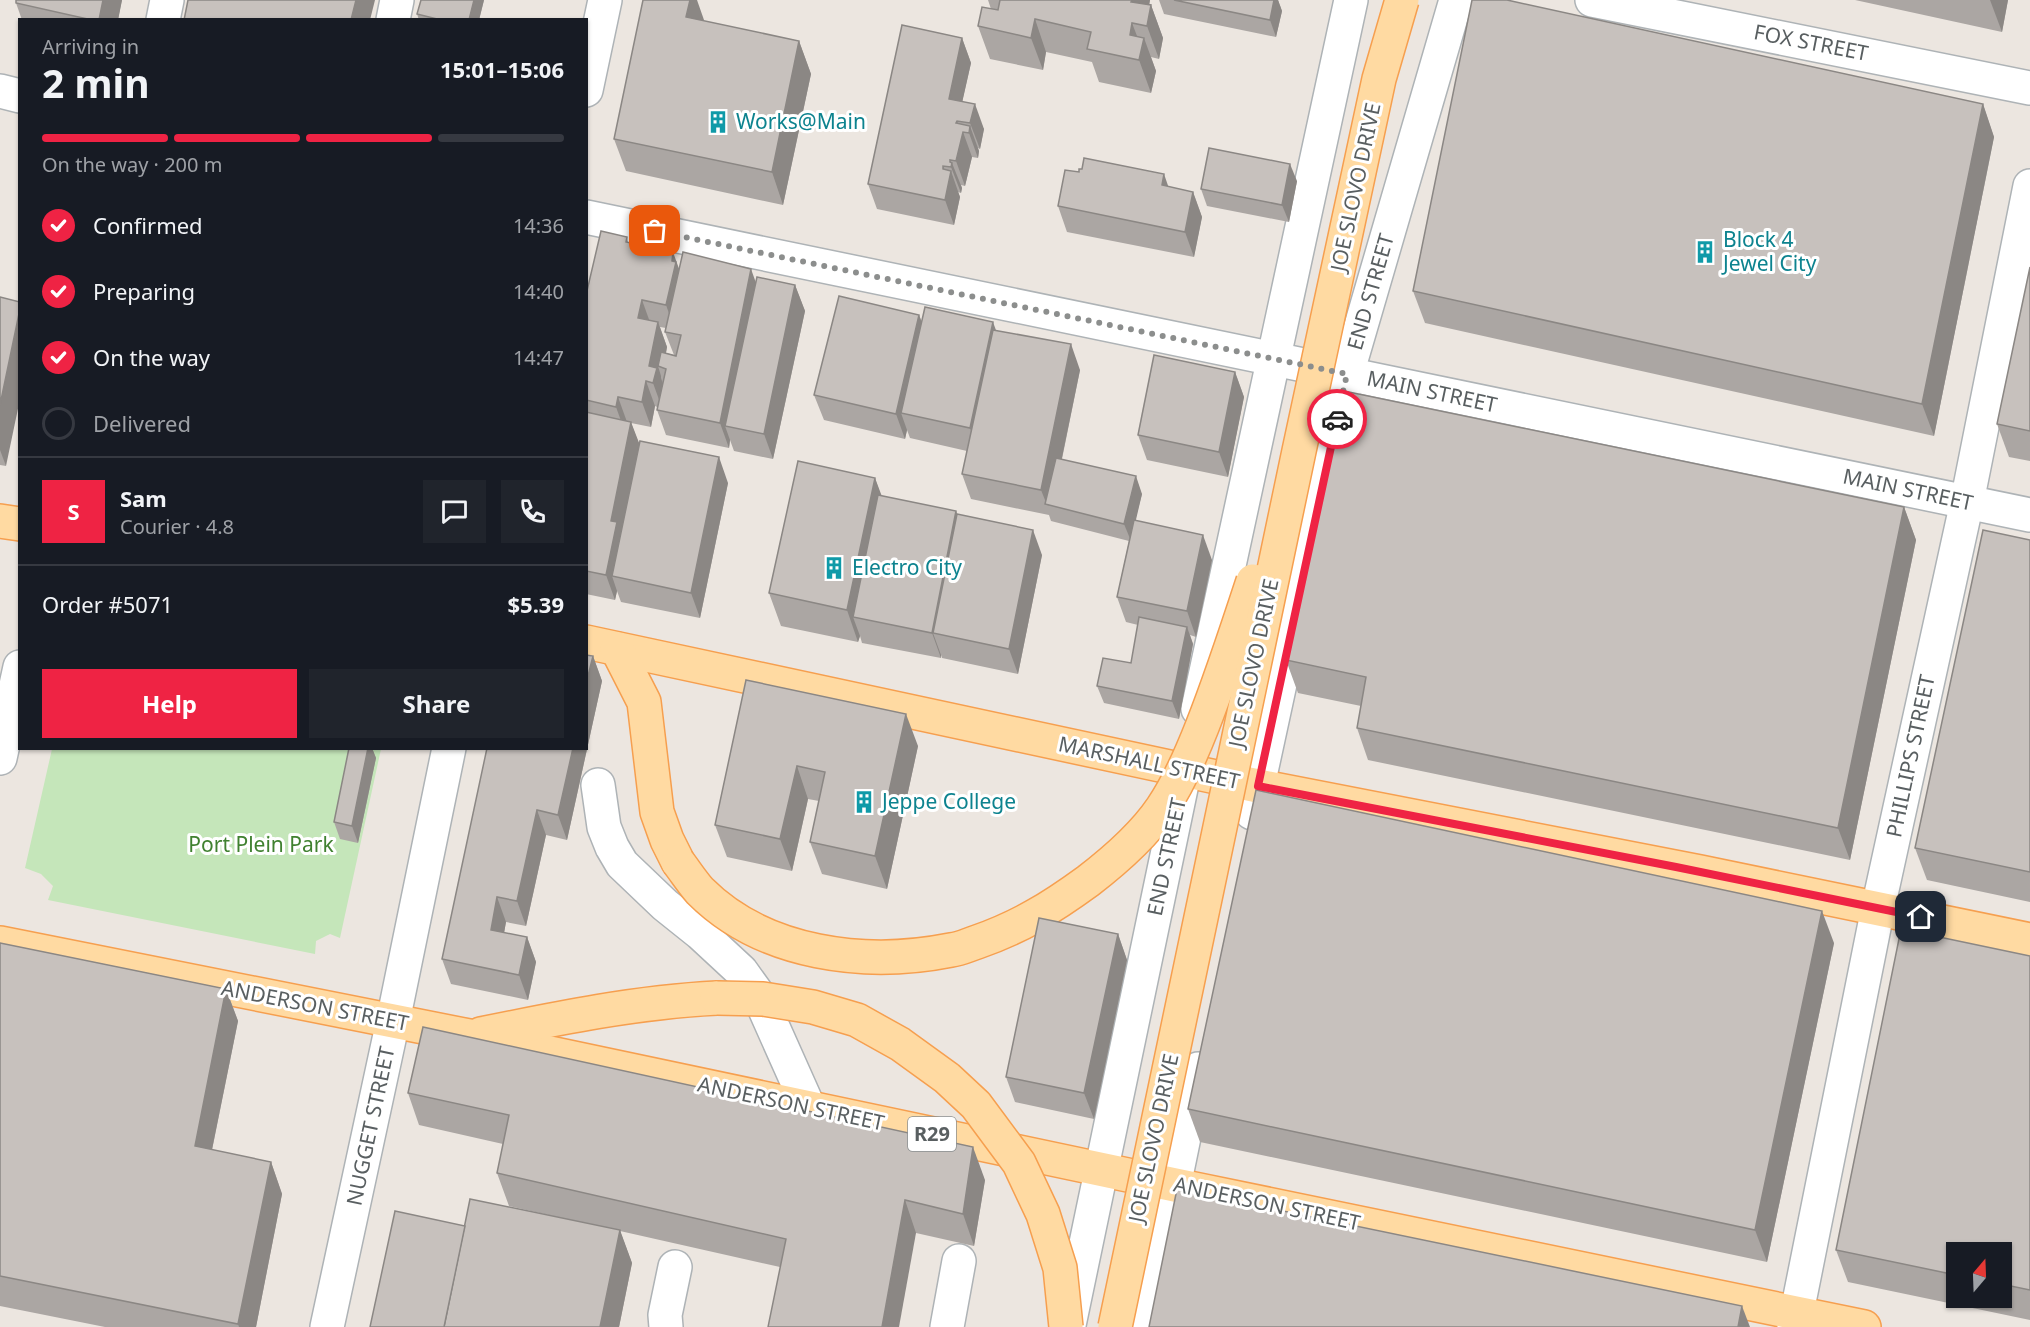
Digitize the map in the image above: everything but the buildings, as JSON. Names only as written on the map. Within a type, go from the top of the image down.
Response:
[{"type":"main road","name":"JOE SLOVO DRIVE","points":[[1115,1327],[1379,79],[1402,0]]},
{"type":"main road","points":[[602,646],[644,702],[657,812],[678,862],[700,890],[726,911],[761,933],[801,948],[848,956],[907,956],[953,950],[1004,932],[1056,905],[1103,869],[1138,836],[1162,808],[1187,764],[1212,703],[1299,451]]},
{"type":"main road","points":[[0,520],[18,524]]},
{"type":"main road","name":"MARSHALL STREET","points":[[602,646],[1258,786],[2030,940]]},
{"type":"main road","name":"ANDERSON STREET","points":[[0,943],[469,1036],[1175,1185],[1795,1320],[1864,1327]]},
{"type":"main road","points":[[469,1036],[559,1018],[678,1000],[717,998],[763,999],[813,1006],[857,1020],[900,1044],[947,1078],[976,1106],[1018,1163],[1043,1214],[1060,1268],[1067,1327]]},
{"type":"street","points":[[163,18],[167,0]]},
{"type":"street","points":[[393,18],[397,0]]},
{"type":"street","points":[[588,77],[605,0]]},
{"type":"street","name":"END STREET","points":[[1067,1327],[1351,0]]},
{"type":"street","name":"END STREET","points":[[1145,1327],[1347,374],[1456,0]]},
{"type":"street","name":"FOX STREET","points":[[1592,0],[2030,88]]},
{"type":"street","points":[[0,91],[18,96]]},
{"type":"street","name":"PHILLIPS STREET","points":[[1795,1320],[1878,908],[1967,502],[2030,186]]},
{"type":"street","name":"MAIN STREET","points":[[588,217],[2030,516]]},
{"type":"street","points":[[0,758],[18,676]]},
{"type":"street","name":"NUGGET STREET","points":[[327,1327],[449,750]]},
{"type":"street","points":[[598,785],[604,827],[622,864],[741,971],[759,996],[809,1108]]},
{"type":"street","points":[[947,1327],[959,1261]]},
{"type":"street","points":[[666,1327],[665,1316],[675,1267]]},
{"type":"green space","name":"Port Plein Park","points":[[52,750],[381,750],[340,938],[330,934],[316,941],[315,954],[48,900],[53,886],[41,874],[25,868]]},
{"type":"way so far","points":[[655,231],[1347,374],[1337,419]]},
{"type":"place","name":"Works@Main","points":[[718,122]]},
{"type":"place","name":"Block 4 Jewel City","points":[[1705,252]]},
{"type":"place","name":"Electro City","points":[[834,568]]},
{"type":"place","name":"Jeppe College","points":[[864,802]]},
{"type":"route","points":[[1337,419],[1258,786],[1921,917]]}]
